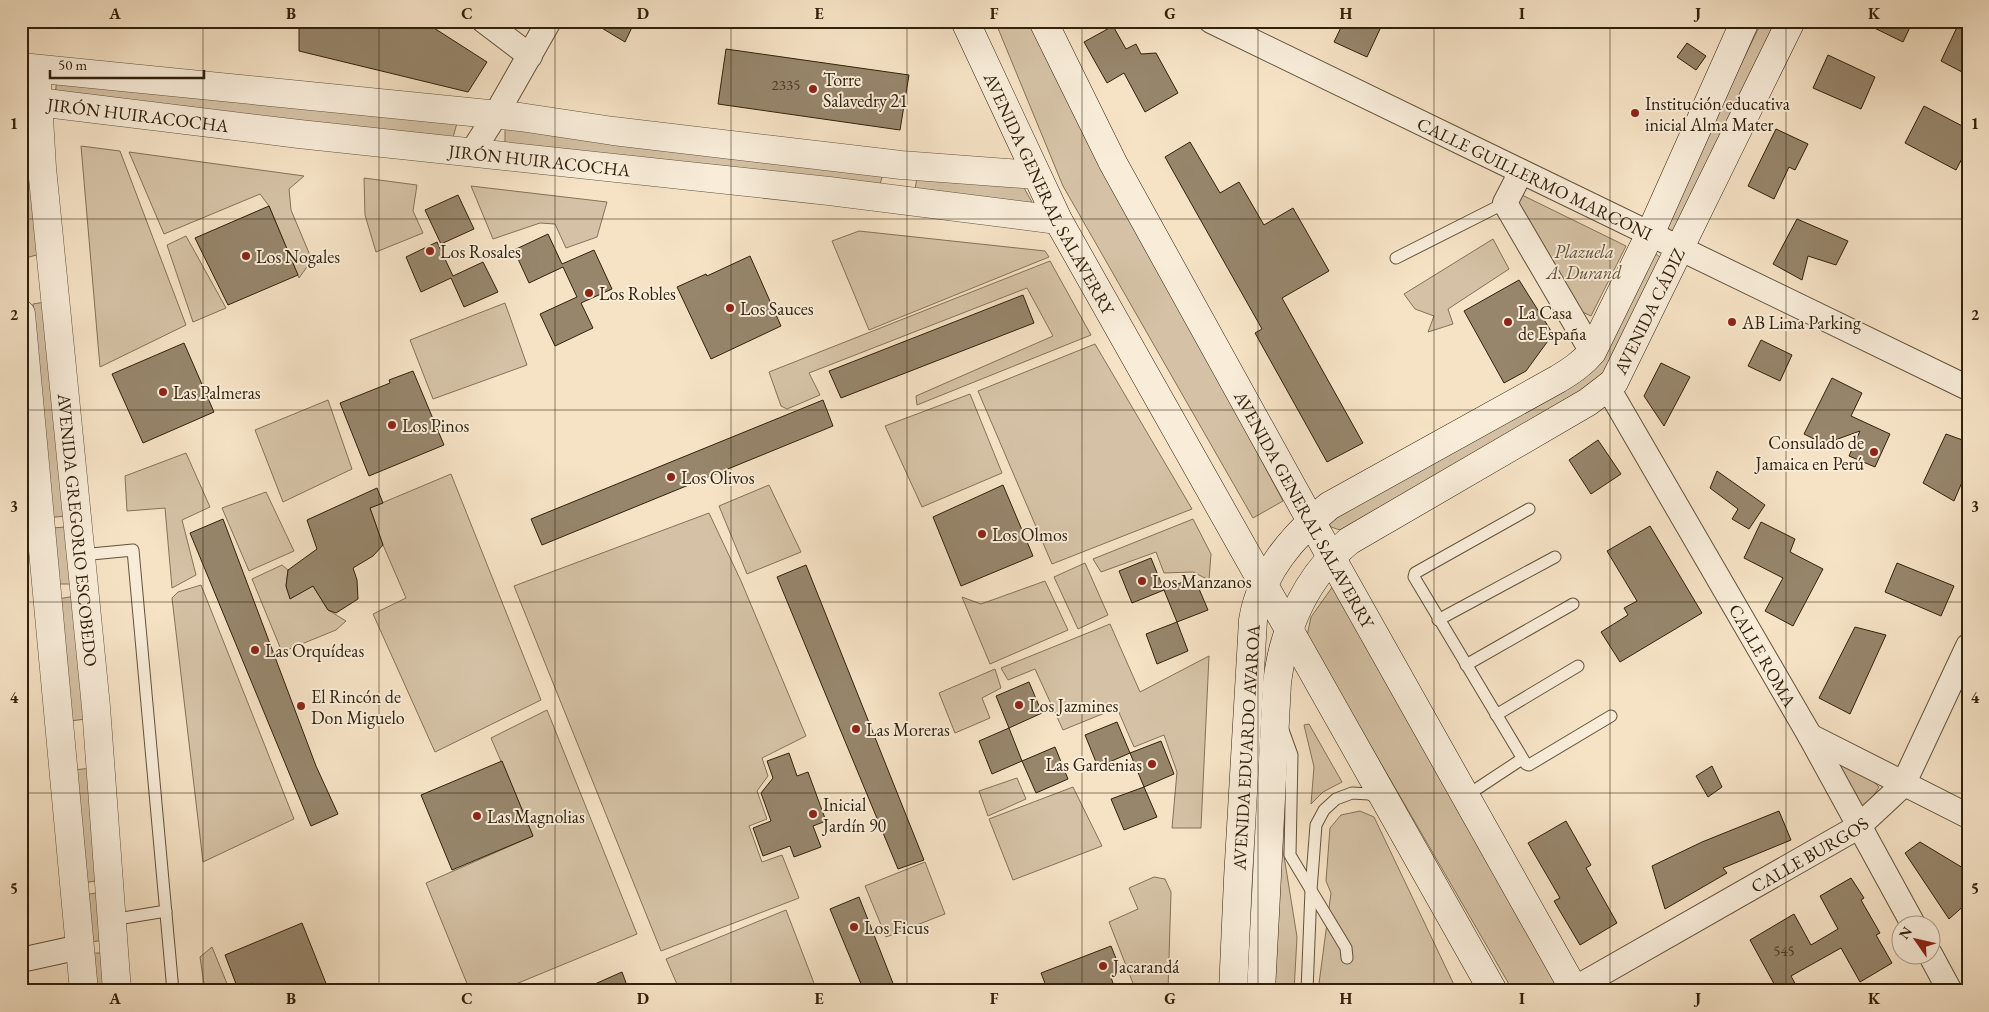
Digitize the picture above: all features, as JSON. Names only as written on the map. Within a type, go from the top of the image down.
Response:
[{"type":"main road","name":"AVENIDA GENERAL SALAVERRY","points":[[965,21],[1058,220],[1388,803],[1487,986]]},
{"type":"main road","name":"AVENIDA GENERAL SALAVERRY","points":[[1043,21],[1113,163],[1331,558],[1575,990]]},
{"type":"main road","name":"AVENIDA CÁDIZ","points":[[1311,521],[1338,501],[1569,372],[1583,362],[1592,352],[1650,234],[1745,21]]},
{"type":"main road","name":"AVENIDA CÁDIZ","points":[[1331,558],[1359,534],[1588,402],[1608,388],[1619,374],[1792,21]]},
{"type":"main road","name":"JIRÓN HUIRACOCHA","points":[[28,67],[495,116],[520,117],[613,131],[901,165],[1036,176]]},
{"type":"main road","name":"AVENIDA GREGORIO ESCOBEDO","points":[[28,67],[30,101],[42,168],[96,706],[117,991]]},
{"type":"main road","points":[[194,121],[196,84]]},
{"type":"main road","name":"JIRÓN HUIRACOCHA","points":[[30,101],[1058,220]]},
{"type":"main road","points":[[896,200],[901,165]]},
{"type":"main road","name":"AVENIDA GREGORIO ESCOBEDO","points":[[21,314],[28,461],[58,707],[84,991]]},
{"type":"main road","name":"AVENIDA EDUARDO AVAROA","points":[[1233,991],[1253,620],[1256,604],[1264,584],[1285,550],[1311,521]]},
{"type":"main road","name":"AVENIDA EDUARDO AVAROA","points":[[1261,991],[1275,709],[1281,652],[1289,627],[1308,590],[1331,558]]},
{"type":"main road","points":[[58,707],[67,717],[73,719],[87,717],[96,706]]},
{"type":"main road","points":[[61,743],[68,734],[78,730],[88,731],[97,738]]},
{"type":"main road","points":[[1238,879],[1267,882]]},
{"type":"street","points":[[484,21],[530,56]]},
{"type":"street","points":[[472,152],[495,116],[549,21]]},
{"type":"street","name":"CALLE GUILLERMO MARCONI","points":[[1210,21],[1968,388]]},
{"type":"street","points":[[1521,172],[1505,203],[1592,352]]},
{"type":"street","name":"CALLE ROMA","points":[[1608,388],[1810,736],[1858,827],[1907,914]]},
{"type":"street","name":"CALLE BURGOS","points":[[1575,990],[1858,827],[1903,785],[1968,646]]},
{"type":"street","points":[[1810,736],[1903,785],[1968,816]]},
{"type":"street","points":[[21,960],[80,946]]},
{"type":"street","points":[[1935,964],[1950,991]]},
{"type":"lane","points":[[1396,258],[1505,203]]},
{"type":"lane","points":[[1530,509],[1415,573],[1414,577],[1522,759],[1529,765],[1611,716]]},
{"type":"lane","points":[[81,555],[133,550],[173,991]]},
{"type":"lane","points":[[1438,620],[1555,557]]},
{"type":"lane","points":[[1466,664],[1573,604]]},
{"type":"lane","points":[[1496,715],[1578,666]]},
{"type":"lane","points":[[1275,709],[1292,755],[1290,855],[1346,948],[1347,958]]},
{"type":"lane","points":[[1466,796],[1522,759]]},
{"type":"lane","points":[[1307,991],[1316,825],[1324,810],[1336,799],[1352,793],[1369,794],[1388,803]]},
{"type":"lane","points":[[111,920],[166,911]]},
{"type":"green space","points":[[995,21],[1033,21],[1103,164],[1283,501],[1253,518],[1063,186]]},
{"type":"green space","points":[[1762,21],[1778,21],[1676,234],[1661,229]]},
{"type":"green space","points":[[57,75],[457,123],[452,141],[55,99]]},
{"type":"green space","points":[[21,120],[31,120],[43,253],[26,258],[21,204]]},
{"type":"green space","points":[[505,126],[884,170],[879,188],[505,146]]},
{"type":"green space","points":[[81,146],[120,151],[186,325],[100,367]]},
{"type":"green space","points":[[129,152],[304,176],[289,189],[291,210],[312,260],[299,278],[269,206],[260,194],[164,234]]},
{"type":"green space","points":[[918,172],[1023,186],[1033,204],[915,189]]},
{"type":"green space","points":[[364,178],[417,185],[413,211],[423,233],[376,252],[365,215]]},
{"type":"green space","points":[[471,186],[607,202],[597,237],[566,248],[555,224],[540,223],[493,239]]},
{"type":"green space","name":"Plazuela A. Durand","points":[[1522,195],[1626,246],[1591,316],[1578,310],[1516,205]]},
{"type":"green space","points":[[859,231],[1045,251],[1049,257],[869,330],[832,241]]},
{"type":"green space","points":[[186,236],[226,308],[193,322],[167,245]]},
{"type":"green space","points":[[1493,239],[1509,269],[1448,309],[1453,324],[1428,332],[1434,316],[1415,309],[1404,294]]},
{"type":"green space","points":[[1656,254],[1664,260],[1611,365],[1600,379],[1585,390],[1340,530],[1331,527],[1327,521],[1576,380],[1649,255]]},
{"type":"green space","points":[[1050,261],[1091,335],[917,405],[916,396],[1053,336],[1027,288],[809,373],[820,395],[787,409],[781,406],[769,372]]},
{"type":"green space","points":[[45,302],[65,516],[47,518],[33,304]]},
{"type":"green space","points":[[505,303],[527,365],[433,399],[410,340]]},
{"type":"green space","points":[[1095,344],[1192,509],[1052,564],[978,391]]},
{"type":"green space","points":[[970,394],[1002,473],[922,507],[885,426]]},
{"type":"green space","points":[[328,400],[352,469],[283,502],[255,430]]},
{"type":"green space","points":[[186,453],[210,507],[182,520],[196,575],[172,588],[165,508],[127,511],[125,476]]},
{"type":"green space","points":[[451,474],[541,700],[435,752],[373,614],[406,598],[383,545],[370,508]]},
{"type":"green space","points":[[769,485],[801,552],[747,574],[719,506]]},
{"type":"green space","points":[[266,492],[294,551],[249,571],[222,508]]},
{"type":"green space","points":[[709,513],[741,581],[806,736],[762,758],[768,776],[757,791],[767,819],[749,826],[762,862],[782,855],[799,898],[661,951],[514,586]]},
{"type":"green space","points":[[1193,519],[1211,554],[1209,580],[1193,572],[1164,573],[1156,552],[1101,572],[1093,559]]},
{"type":"green space","points":[[67,527],[73,584],[59,584],[51,528]]},
{"type":"green space","points":[[1085,563],[1108,615],[1078,629],[1054,577]]},
{"type":"green space","points":[[282,565],[288,570],[286,586],[290,598],[313,586],[328,610],[346,621],[336,630],[282,652],[252,579]]},
{"type":"green space","points":[[1045,581],[1068,630],[990,664],[962,597],[981,604]]},
{"type":"green space","points":[[201,585],[294,819],[203,862],[172,598],[178,592]]},
{"type":"green space","points":[[1333,586],[1569,991],[1513,991],[1307,636],[1311,617]]},
{"type":"green space","points":[[75,596],[86,719],[70,721],[58,599]]},
{"type":"green space","points":[[1110,624],[1140,692],[1209,656],[1201,828],[1172,828],[1177,772],[1164,735],[1134,747],[1117,708],[1063,730],[1035,669],[1008,680],[1001,668]]},
{"type":"green space","points":[[995,669],[1001,688],[982,698],[990,718],[955,733],[939,693]]},
{"type":"green space","points":[[547,710],[637,934],[499,991],[470,991],[426,883],[533,836],[491,738]]},
{"type":"green space","points":[[1309,724],[1342,782],[1323,792],[1311,804],[1314,767],[1304,725]]},
{"type":"green space","points":[[1840,764],[1871,779],[1879,787],[1867,806],[1859,807],[1835,771]]},
{"type":"green space","points":[[93,768],[102,880],[83,883],[72,770]]},
{"type":"green space","points":[[1017,778],[1026,799],[988,816],[979,791]]},
{"type":"green space","points":[[1283,782],[1288,784],[1284,856],[1297,937],[1294,991],[1273,991]]},
{"type":"green space","points":[[1073,787],[1102,846],[1013,880],[989,819]]},
{"type":"green space","points":[[1360,811],[1374,817],[1457,991],[1318,991],[1331,893],[1326,881],[1330,828],[1341,815]]},
{"type":"green space","points":[[925,862],[945,914],[886,937],[865,886]]},
{"type":"green space","points":[[1154,877],[1165,879],[1171,892],[1168,991],[1136,991],[1109,922],[1138,909],[1129,888]]},
{"type":"green space","points":[[102,892],[107,940],[89,942],[84,895]]},
{"type":"green space","points":[[786,910],[817,991],[680,991],[666,959]]},
{"type":"green space","points":[[212,947],[230,991],[205,991],[200,957]]},
{"type":"green space","points":[[89,953],[104,953],[107,991],[91,991]]},
{"type":"building","points":[[299,21],[423,21],[487,62],[468,92],[299,51]]},
{"type":"building","points":[[590,21],[635,21],[625,42]]},
{"type":"building","points":[[1344,21],[1363,21],[1380,29],[1367,57],[1334,42]]},
{"type":"building","points":[[1860,21],[1913,21],[1903,42]]},
{"type":"building","points":[[1960,21],[1968,21],[1968,60],[1962,72],[1941,61]]},
{"type":"building","points":[[1113,26],[1126,49],[1136,44],[1141,54],[1156,53],[1178,93],[1145,112],[1124,73],[1107,83],[1084,42]]},
{"type":"building","points":[[1687,43],[1706,56],[1696,70],[1677,57]]},
{"type":"building","name":"Torre Salavedry 21","points":[[726,49],[909,75],[900,130],[718,104]]},
{"type":"building","points":[[1828,55],[1875,77],[1861,109],[1813,88]]},
{"type":"building","points":[[1924,106],[1968,129],[1968,147],[1956,170],[1905,143]]},
{"type":"building","points":[[1776,129],[1808,144],[1795,170],[1789,167],[1774,199],[1748,186]]},
{"type":"building","points":[[1190,142],[1220,193],[1239,182],[1264,225],[1293,208],[1329,271],[1282,298],[1363,443],[1327,462],[1255,333],[1262,329],[1165,157]]},
{"type":"building","points":[[458,195],[474,229],[441,244],[425,210]]},
{"type":"building","name":"Los Nogales","points":[[269,206],[298,275],[228,305],[195,238]]},
{"type":"building","points":[[1797,219],[1848,241],[1836,265],[1808,256],[1802,280],[1773,264]]},
{"type":"building","name":"Los Robles","points":[[548,234],[562,264],[594,250],[612,289],[581,303],[593,328],[555,346],[540,314],[577,297],[563,267],[529,283],[514,250]]},
{"type":"building","name":"Los Rosales","points":[[437,242],[453,276],[483,262],[498,292],[464,307],[451,278],[421,292],[406,257]]},
{"type":"building","name":"Los Sauces","points":[[750,256],[781,326],[711,359],[677,287],[706,274],[707,276]]},
{"type":"building","name":"La Casa de España","points":[[1519,280],[1553,334],[1526,371],[1504,383],[1464,311]]},
{"type":"building","points":[[1023,295],[1034,323],[841,398],[829,371]]},
{"type":"building","points":[[1761,340],[1792,355],[1780,381],[1748,366]]},
{"type":"building","name":"Las Palmeras","points":[[184,343],[214,412],[143,443],[112,374]]},
{"type":"building","points":[[1661,363],[1690,377],[1664,426],[1644,396]]},
{"type":"building","name":"Los Pinos","points":[[413,371],[444,445],[369,476],[340,403],[390,383],[389,380]]},
{"type":"building","points":[[1832,378],[1862,393],[1851,416],[1890,434],[1875,467],[1849,456],[1860,431],[1824,444],[1804,434]]},
{"type":"building","name":"Los Olivos","points":[[823,400],[833,426],[542,545],[531,519]]},
{"type":"building","points":[[1946,434],[1968,442],[1968,468],[1954,501],[1923,483]]},
{"type":"building","points":[[1598,440],[1621,474],[1591,494],[1569,460]]},
{"type":"building","points":[[1717,471],[1765,505],[1749,529],[1732,519],[1738,509],[1710,488]]},
{"type":"building","name":"Los Olmos","points":[[1003,485],[1033,556],[961,586],[933,517]]},
{"type":"building","points":[[377,488],[383,503],[370,508],[383,545],[373,556],[353,568],[357,580],[358,599],[336,613],[328,610],[313,586],[290,599],[286,586],[288,570],[317,549],[307,520]]},
{"type":"building","name":"Las Orquídeas","points":[[223,519],[316,766],[338,814],[311,826],[190,533]]},
{"type":"building","points":[[1761,522],[1795,539],[1790,552],[1823,569],[1793,626],[1765,611],[1783,578],[1744,558]]},
{"type":"building","points":[[1650,526],[1702,613],[1620,662],[1601,632],[1628,615],[1624,608],[1637,601],[1607,551]]},
{"type":"building","name":"Los Manzanos","points":[[1151,558],[1164,590],[1132,603],[1119,571]]},
{"type":"building","points":[[1897,563],[1954,586],[1941,616],[1885,592]]},
{"type":"building","name":"Las Moreras","points":[[806,565],[924,860],[898,869],[777,577]]},
{"type":"building","name":"Los Manzanos","points":[[1194,577],[1208,610],[1177,622],[1164,590]]},
{"type":"building","name":"Los Manzanos","points":[[1177,622],[1188,651],[1157,664],[1146,634]]},
{"type":"building","points":[[1855,627],[1886,635],[1850,714],[1819,698]]},
{"type":"building","name":"Los Jazmines","points":[[1029,682],[1042,713],[1009,728],[996,696]]},
{"type":"building","name":"Las Gardenias","points":[[1117,722],[1130,753],[1098,767],[1085,735]]},
{"type":"building","name":"Los Jazmines","points":[[1009,728],[1022,761],[992,774],[979,741]]},
{"type":"building","name":"Las Gardenias","points":[[1161,741],[1174,774],[1144,787],[1130,753]]},
{"type":"building","name":"Los Jazmines","points":[[1055,747],[1068,779],[1036,793],[1022,761]]},
{"type":"building","points":[[789,753],[797,776],[808,772],[826,821],[813,826],[821,847],[794,857],[790,846],[763,856],[753,828],[771,821],[761,793],[773,778],[767,761]]},
{"type":"building","name":"Las Magnolias","points":[[502,761],[533,836],[452,870],[421,795]]},
{"type":"building","points":[[1712,766],[1722,787],[1708,797],[1696,776]]},
{"type":"building","name":"Las Gardenias","points":[[1144,787],[1157,817],[1124,830],[1111,799]]},
{"type":"building","points":[[1779,811],[1791,840],[1723,868],[1727,873],[1665,909],[1652,866],[1702,842]]},
{"type":"building","points":[[1566,821],[1591,865],[1586,868],[1617,923],[1580,945],[1554,901],[1560,898],[1528,843]]},
{"type":"building","points":[[1920,842],[1968,871],[1968,902],[1949,919],[1905,853]]},
{"type":"building","points":[[1851,878],[1864,898],[1861,900],[1880,933],[1876,935],[1892,963],[1860,982],[1841,948],[1791,976],[1799,991],[1778,991],[1750,940],[1794,914],[1811,945],[1838,929],[1820,896]]},
{"type":"building","name":"Los Ficus","points":[[859,897],[896,991],[864,991],[830,909]]},
{"type":"building","points":[[302,923],[329,991],[255,991],[252,983],[238,989],[225,955]]},
{"type":"building","name":"Jacarandá","points":[[1111,946],[1121,971],[1110,975],[1116,991],[1048,991],[1041,973]]},
{"type":"building","points":[[622,972],[629,991],[579,991]]},
{"type":"place","name":"Torre Salavedry 21","points":[[813,89]]},
{"type":"place","name":"Institución educativa inicial Alma Mater","points":[[1635,113]]},
{"type":"place","name":"Los Rosales","points":[[430,251]]},
{"type":"place","name":"Los Nogales","points":[[246,256]]},
{"type":"place","name":"Los Robles","points":[[589,293]]},
{"type":"place","name":"Los Sauces","points":[[730,308]]},
{"type":"place","name":"La Casa de España","points":[[1508,322]]},
{"type":"place","name":"AB Lima Parking","points":[[1732,322]]},
{"type":"place","name":"Las Palmeras","points":[[163,392]]},
{"type":"place","name":"Los Pinos","points":[[392,425]]},
{"type":"place","name":"Consulado de Jamaica en Perú","points":[[1874,452]]},
{"type":"place","name":"Los Olivos","points":[[671,477]]},
{"type":"place","name":"Los Olmos","points":[[982,534]]},
{"type":"place","name":"Los Manzanos","points":[[1142,581]]},
{"type":"place","name":"Las Orquídeas","points":[[255,650]]},
{"type":"place","name":"Los Jazmines","points":[[1019,705]]},
{"type":"place","name":"El Rincón de Don Miguelo","points":[[301,706]]},
{"type":"place","name":"Las Moreras","points":[[856,729]]},
{"type":"place","name":"Las Gardenias","points":[[1152,764]]},
{"type":"place","name":"Inicial Jardín 90","points":[[813,814]]},
{"type":"place","name":"Las Magnolias","points":[[477,816]]},
{"type":"place","name":"Los Ficus","points":[[854,927]]},
{"type":"place","name":"Jacarandá","points":[[1103,966]]}]
